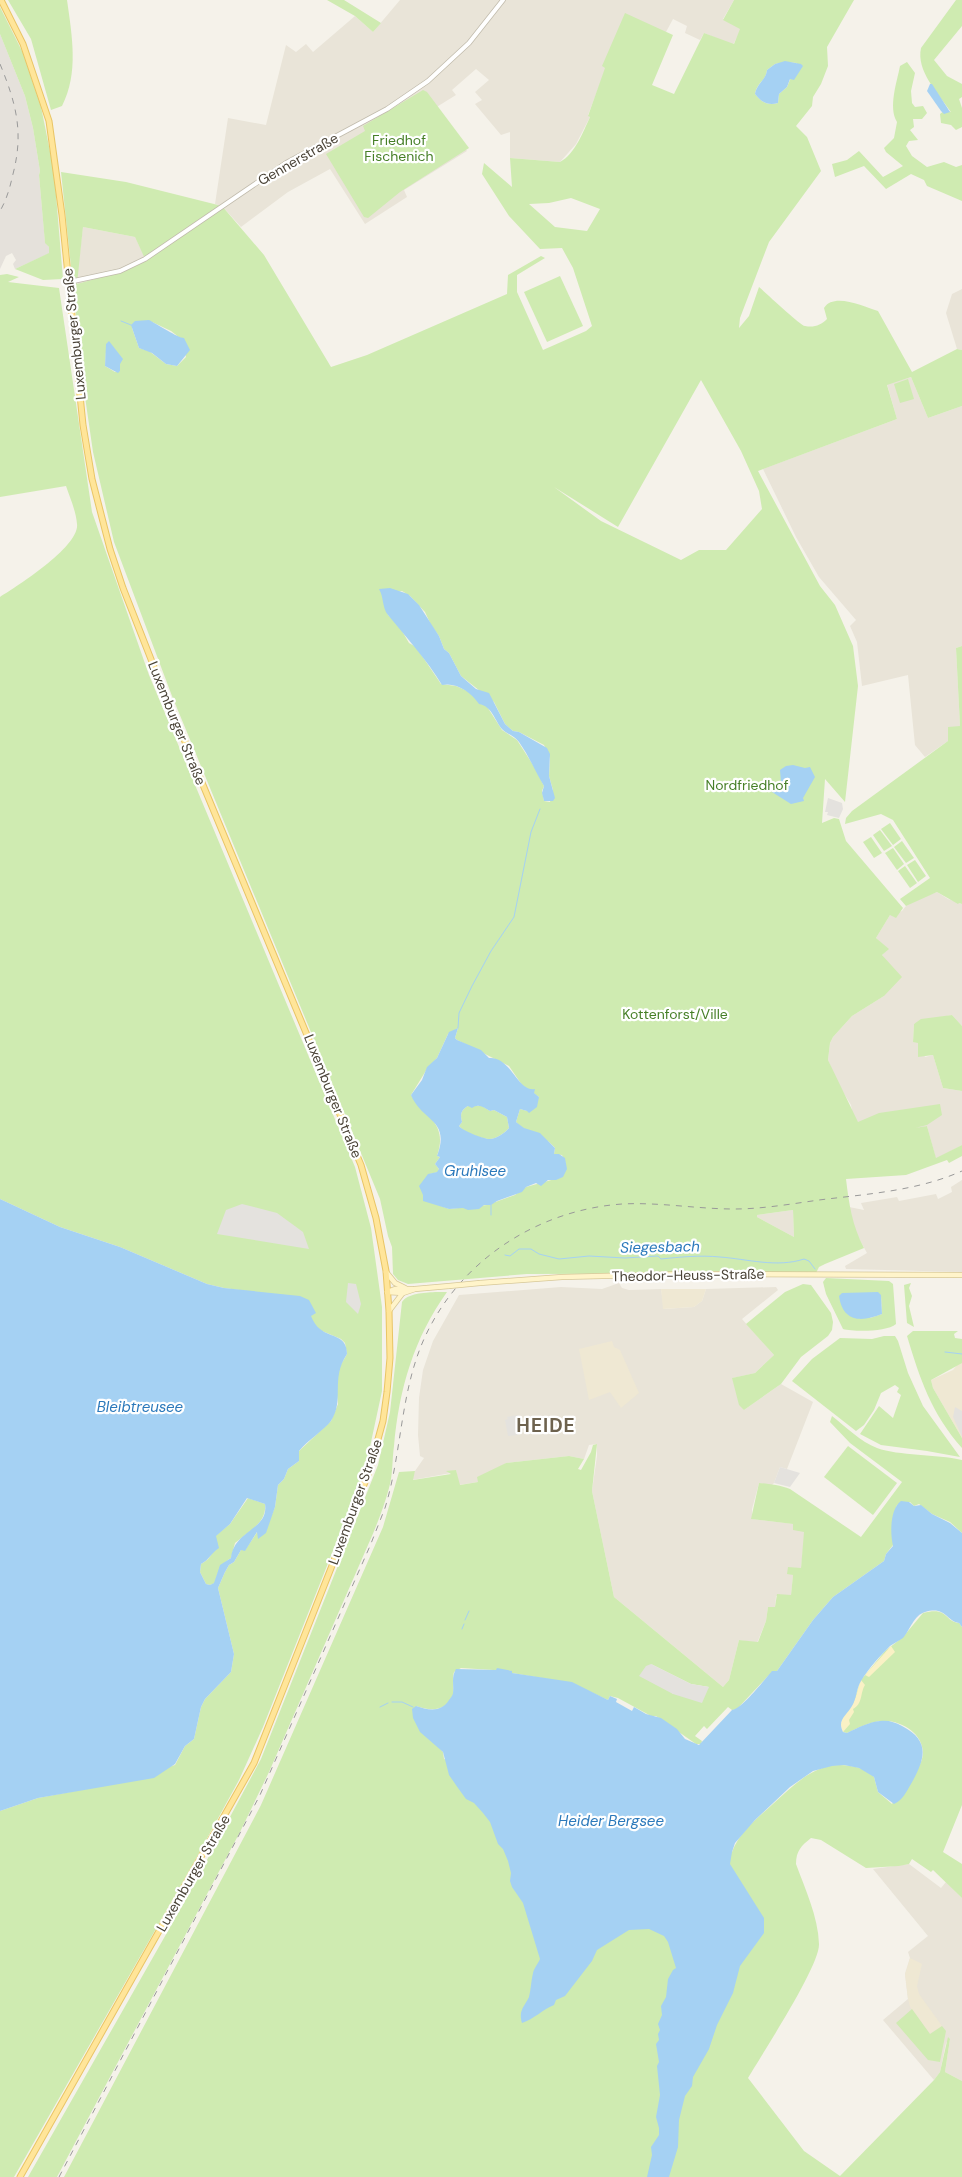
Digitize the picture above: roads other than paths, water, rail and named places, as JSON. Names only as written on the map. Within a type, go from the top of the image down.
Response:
[{"type":"main road","name":"Luxemburger Straße","points":[[1,0],[26,52],[49,121],[57,170],[83,425],[92,478],[110,549],[156,672],[361,1165],[376,1218],[386,1271],[390,1358],[387,1392],[376,1449],[359,1500],[262,1745],[227,1814],[20,2177]]},
{"type":"main road","points":[[386,1271],[395,1283],[406,1288]]},
{"type":"main road","name":"Theodor-Heuss-Straße","points":[[388,1292],[406,1288],[415,1289],[562,1277],[628,1275],[790,1273],[962,1275]]},
{"type":"main road","name":"Theodor-Heuss-Straße","points":[[388,1292],[403,1293],[415,1289]]},
{"type":"main road","points":[[389,1311],[403,1293]]},
{"type":"street","name":"Gennerstraße","points":[[69,282],[120,271],[145,259],[286,163],[387,109],[428,81],[457,55],[502,0]]},
{"type":"water","points":[[785,61],[803,66],[794,80],[790,79],[787,87],[779,94],[778,103],[765,103],[755,94],[758,87],[767,70],[775,64]]},
{"type":"water","points":[[930,84],[932,84],[950,112],[944,114],[941,111],[927,91]]},
{"type":"water","points":[[149,320],[184,338],[190,350],[177,366],[166,364],[152,353],[139,348],[131,325],[135,321]]},
{"type":"water","points":[[109,341],[123,359],[118,373],[105,366],[106,344]]},
{"type":"water","points":[[390,588],[408,594],[419,605],[461,676],[476,689],[489,693],[505,724],[513,731],[519,732],[547,748],[550,754],[549,776],[555,798],[553,801],[544,801],[542,793],[544,786],[517,740],[501,728],[487,707],[479,704],[463,689],[453,685],[442,685],[388,615],[379,589]]},
{"type":"water","points":[[793,765],[805,768],[810,767],[815,777],[803,798],[804,801],[791,804],[771,790],[776,790],[781,782],[780,770],[786,766]]},
{"type":"water","name":"Gruhlsee","points":[[458,1028],[455,1038],[457,1040],[481,1050],[489,1058],[503,1062],[523,1085],[535,1089],[534,1093],[539,1097],[537,1107],[529,1113],[520,1109],[516,1122],[524,1128],[540,1133],[555,1148],[554,1154],[559,1154],[565,1158],[567,1169],[563,1177],[556,1180],[548,1180],[541,1186],[536,1183],[526,1187],[522,1192],[491,1205],[484,1205],[479,1209],[449,1209],[423,1201],[423,1195],[419,1186],[428,1174],[437,1172],[439,1169],[435,1164],[440,1157],[437,1156],[440,1135],[438,1128],[416,1104],[411,1095],[422,1080],[427,1067],[437,1058],[449,1032]],"holes":[[[468,1106],[472,1108],[481,1106],[507,1117],[509,1128],[500,1136],[491,1139],[464,1130],[459,1126],[462,1122],[462,1113]]]},
{"type":"water","name":"Bleibtreusee","points":[[0,1199],[60,1227],[120,1247],[207,1284],[224,1288],[300,1296],[309,1300],[316,1313],[311,1316],[315,1323],[324,1332],[341,1340],[344,1343],[347,1354],[339,1372],[337,1405],[331,1421],[299,1451],[299,1461],[288,1469],[284,1479],[278,1485],[275,1507],[266,1533],[258,1539],[257,1532],[245,1551],[241,1550],[234,1562],[229,1565],[218,1588],[234,1654],[231,1672],[205,1699],[201,1707],[194,1739],[185,1746],[175,1764],[154,1778],[38,1798],[0,1811]],"holes":[[[247,1498],[265,1504],[265,1513],[262,1519],[238,1541],[233,1549],[231,1558],[220,1565],[214,1583],[206,1584],[200,1572],[201,1564],[219,1548],[216,1536],[230,1524]]]},
{"type":"water","points":[[878,1292],[881,1295],[882,1314],[875,1317],[854,1318],[849,1316],[841,1305],[839,1296],[842,1293]]},
{"type":"water","name":"Heider Bergsee","points":[[901,1501],[909,1502],[914,1506],[921,1505],[962,1533],[962,1627],[942,1612],[925,1612],[918,1616],[903,1638],[890,1646],[867,1672],[859,1684],[854,1703],[843,1718],[841,1728],[843,1732],[847,1733],[867,1724],[880,1721],[897,1723],[918,1738],[923,1751],[920,1766],[904,1796],[894,1804],[878,1792],[874,1777],[859,1768],[844,1765],[813,1771],[790,1787],[755,1820],[735,1843],[730,1864],[764,1918],[764,1933],[740,1966],[733,1993],[717,2025],[709,2049],[693,2077],[692,2086],[685,2096],[679,2120],[678,2147],[669,2177],[647,2177],[652,2155],[651,2147],[659,2135],[656,2117],[660,2095],[657,2066],[659,2062],[656,2044],[659,2040],[658,2034],[660,2030],[658,2024],[662,2015],[661,2006],[666,1997],[668,1979],[676,1968],[668,1942],[664,1936],[649,1929],[629,1930],[597,1950],[592,1961],[565,1996],[556,2000],[554,2005],[522,2023],[521,2011],[529,1997],[534,1971],[540,1959],[523,1903],[512,1887],[508,1861],[503,1849],[498,1844],[490,1822],[474,1803],[466,1799],[449,1775],[443,1752],[420,1732],[413,1718],[412,1709],[416,1706],[425,1709],[438,1709],[446,1704],[453,1694],[453,1678],[456,1669],[496,1670],[497,1668],[512,1671],[512,1673],[572,1682],[608,1700],[610,1696],[617,1699],[616,1702],[632,1711],[634,1707],[646,1714],[661,1718],[677,1729],[685,1739],[699,1745],[732,1710],[741,1705],[759,1687],[772,1671],[777,1671],[813,1620],[833,1597],[884,1561],[886,1554],[893,1546],[891,1528],[893,1515]]},
{"type":"waterway","points":[[121,321],[131,325]]},
{"type":"waterway","points":[[458,1028],[459,1013],[472,986],[491,951],[514,917],[531,832],[540,809]]},
{"type":"waterway","name":"Siegesbach","points":[[491,1205],[491,1215]]},
{"type":"waterway","name":"Siegesbach","points":[[505,1255],[510,1256],[519,1249],[531,1249],[539,1254],[559,1259],[589,1256],[625,1258],[658,1256],[661,1259],[705,1256],[773,1263],[794,1262],[804,1259],[809,1261],[815,1269]]},
{"type":"waterway","points":[[945,1352],[962,1354]]},
{"type":"waterway","points":[[465,1620],[469,1611]]},
{"type":"waterway","points":[[462,1629],[464,1624]]},
{"type":"waterway","points":[[392,1702],[402,1702],[413,1707]]},
{"type":"waterway","points":[[380,1707],[388,1703]]},
{"type":"railway","points":[[0,64],[14,105],[18,131],[18,145],[13,174],[0,211]]},
{"type":"railway","points":[[59,2177],[260,1795],[385,1508],[391,1487],[410,1380],[424,1339],[439,1311],[458,1286],[504,1244],[531,1229],[560,1217],[591,1208],[622,1204],[720,1209],[766,1207],[892,1191],[945,1178],[962,1171]]},
{"type":"district","name":"HEIDE","points":[[546,1425]]},
{"type":"park label","name":"Friedhof Fischenich","points":[[399,148]]},
{"type":"park label","name":"Nordfriedhof","points":[[747,785]]},
{"type":"park label","name":"Kottenforst/Ville","points":[[675,1014]]}]
